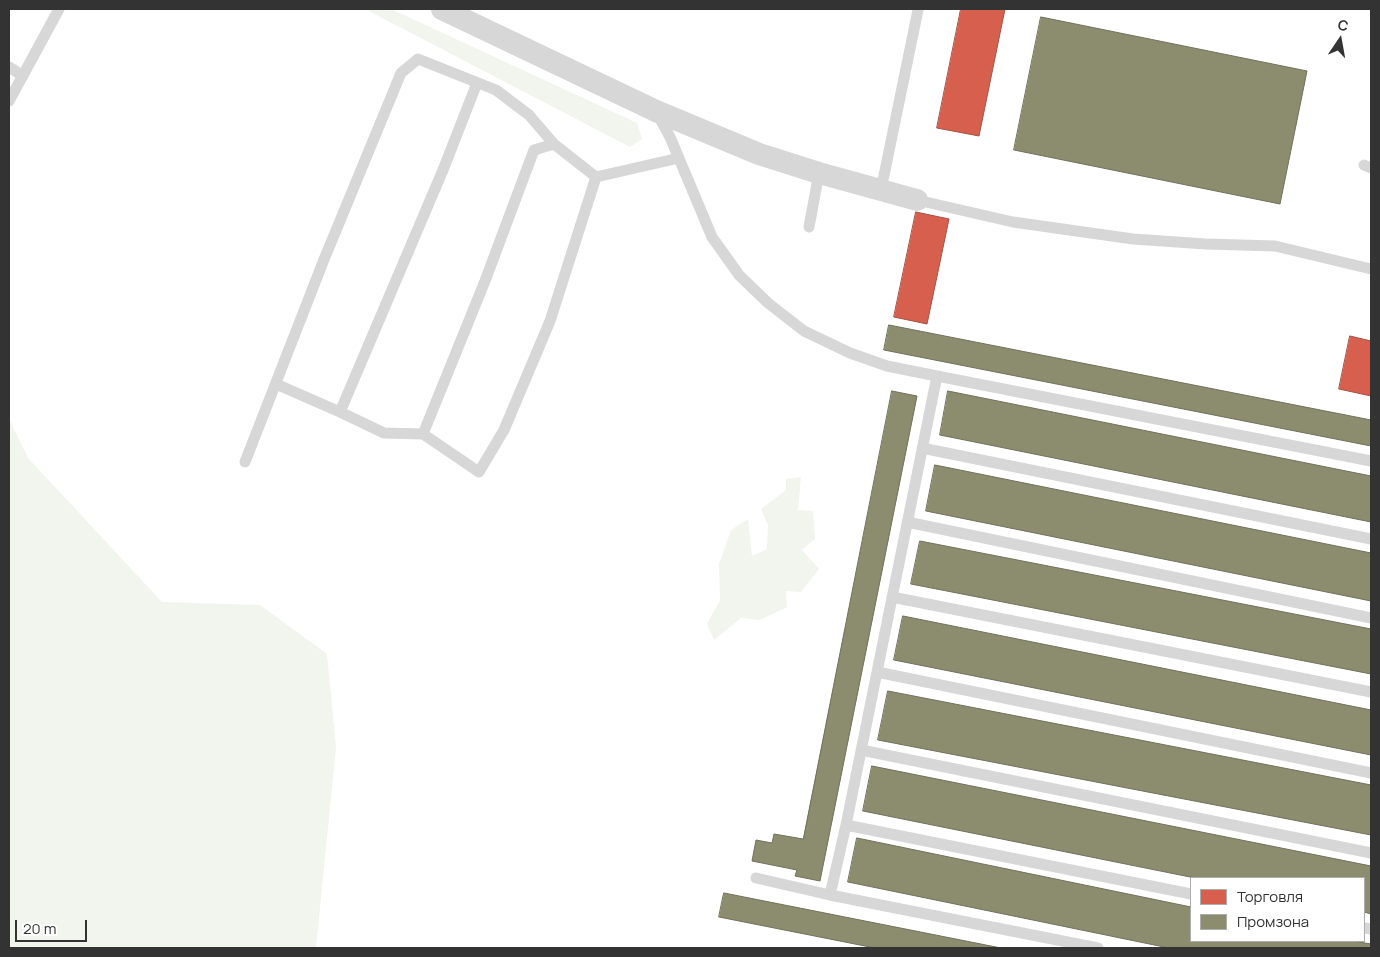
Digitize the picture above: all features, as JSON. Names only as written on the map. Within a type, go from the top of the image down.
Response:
[{"type":"street","points":[[442,9],[656,111],[759,154],[917,200]]},
{"type":"lane","points":[[9,101],[59,9]]},
{"type":"lane","points":[[881,190],[918,10]]},
{"type":"lane","points":[[245,462],[323,262],[402,73],[418,59],[496,90],[529,115],[554,144],[596,177]]},
{"type":"lane","points":[[9,68],[23,76]]},
{"type":"lane","points":[[340,412],[444,170],[477,83]]},
{"type":"lane","points":[[656,111],[670,137],[712,236],[739,275],[768,303],[804,331],[850,353],[887,366],[1371,461]]},
{"type":"lane","points":[[423,434],[485,281],[534,150],[554,144]]},
{"type":"lane","points":[[596,177],[678,158]]},
{"type":"lane","points":[[809,227],[820,173]]},
{"type":"lane","points":[[276,384],[384,433],[423,434],[479,472],[504,430],[550,321],[596,177]]},
{"type":"lane","points":[[917,200],[1013,222],[1133,239],[1275,246],[1371,268]]},
{"type":"lane","points":[[830,895],[846,825],[937,376]]},
{"type":"lane","points":[[922,448],[1371,539]]},
{"type":"lane","points":[[908,522],[1371,618]]},
{"type":"lane","points":[[892,597],[1371,692]]},
{"type":"lane","points":[[877,672],[1371,773]]},
{"type":"lane","points":[[861,750],[1371,853]]},
{"type":"lane","points":[[846,825],[1190,894]]},
{"type":"lane","points":[[756,878],[830,895],[1098,948]]},
{"type":"shaded area","points":[[365,9],[391,9],[637,123],[642,139],[630,147]]},
{"type":"shaded area","points":[[9,419],[28,458],[162,602],[260,605],[327,654],[336,747],[316,948],[9,948]]},
{"type":"shaded area","points":[[801,477],[798,510],[813,511],[815,539],[802,550],[819,569],[801,592],[786,591],[787,607],[760,620],[741,618],[714,640],[707,624],[720,600],[719,564],[731,530],[748,519],[752,556],[767,549],[768,525],[761,509],[786,490],[786,479]]},
{"type":"building: Торговля","points":[[961,9],[1005,9],[979,136],[937,128]]},
{"type":"building: Торговля","points":[[916,212],[949,219],[927,324],[894,317]]},
{"type":"building: Торговля","points":[[1350,336],[1371,341],[1371,396],[1339,389]]},
{"type":"building: Промзона","points":[[1041,17],[1307,71],[1280,204],[1014,150]]},
{"type":"building: Промзона","points":[[889,325],[1371,420],[1371,446],[884,350]]},
{"type":"building: Промзона","points":[[892,391],[917,396],[820,881],[795,876],[797,870],[752,861],[756,840],[772,843],[774,834],[803,839]]},
{"type":"building: Промзона","points":[[948,391],[1371,476],[1371,522],[940,435]]},
{"type":"building: Промзона","points":[[935,465],[1371,553],[1371,601],[926,511]]},
{"type":"building: Промзона","points":[[920,541],[1371,629],[1371,674],[911,584]]},
{"type":"building: Промзона","points":[[903,616],[1371,710],[1371,755],[894,660]]},
{"type":"building: Промзона","points":[[888,691],[1371,785],[1371,835],[878,740]]},
{"type":"building: Промзона","points":[[872,766],[1371,866],[1371,914],[1365,912],[1365,877],[1190,877],[863,811]]},
{"type":"building: Промзона","points":[[857,838],[1190,907],[1190,942],[1359,942],[1371,944],[1371,948],[1169,948],[848,882]]},
{"type":"building: Промзона","points":[[724,893],[1001,948],[875,948],[719,917]]}]
